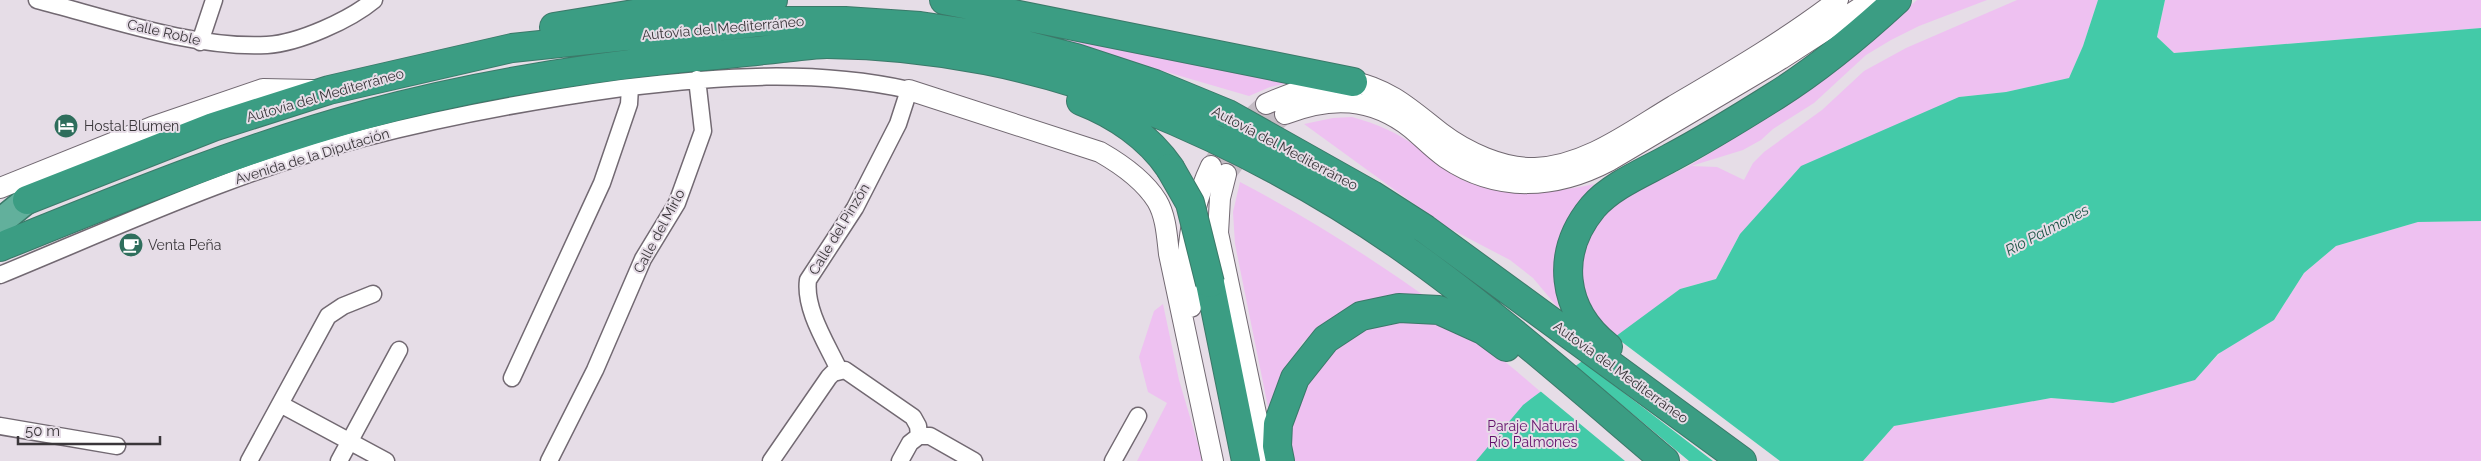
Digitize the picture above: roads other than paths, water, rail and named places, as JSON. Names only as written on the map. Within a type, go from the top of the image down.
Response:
[{"type":"highway","points":[[512,48],[537,30],[634,14],[773,0]]},
{"type":"highway","points":[[944,0],[1352,82]]},
{"type":"highway","points":[[1572,324],[1568,262],[1577,232],[1594,206],[1616,188],[1698,143],[1777,95],[1864,30],[1897,0]]},
{"type":"highway","name":"Autovía del Mediterráneo","points":[[6,191],[329,90],[512,48],[770,21],[846,20],[920,26],[995,37],[1076,58],[1155,84],[1228,114],[1287,146],[1372,195],[1595,337],[1669,393],[1704,432],[1742,461]]},
{"type":"highway","name":"Autovía del Mediterráneo","points":[[0,247],[107,204],[275,142],[370,113],[465,91],[617,65],[825,44],[910,50],[993,61],[1082,86],[1134,104],[1194,130],[1267,166],[1399,245],[1455,286],[1665,461]]},
{"type":"highway","points":[[993,61],[1012,80],[1058,93],[1106,112],[1149,143],[1170,168],[1190,203],[1210,283],[1246,461]]},
{"type":"highway","points":[[0,222],[6,191]]},
{"type":"highway","points":[[1280,461],[1277,446],[1278,424],[1295,378],[1326,339],[1361,316],[1399,308],[1439,310],[1483,330],[1517,355],[1546,360]]},
{"type":"street","name":"Calle Roble","points":[[36,0],[200,42],[268,45],[314,33],[360,11],[374,0]]},
{"type":"street","points":[[200,42],[214,0]]},
{"type":"street","points":[[1266,104],[1316,86],[1352,82],[1398,99],[1466,149],[1496,161],[1518,166],[1534,168],[1558,165],[1601,148],[1761,55],[1838,0]]},
{"type":"street","points":[[1286,114],[1308,105],[1333,101],[1362,104],[1376,108],[1410,128],[1446,158],[1482,176],[1523,183],[1562,180],[1585,174],[1609,161],[1780,59],[1872,0]]},
{"type":"street","points":[[697,79],[817,76],[864,80],[909,90],[1100,152],[1122,165],[1157,201],[1165,223],[1177,292],[1213,461]]},
{"type":"street","name":"Avenida de la Diputación","points":[[0,275],[193,195],[352,141],[472,112],[556,97],[697,79]]},
{"type":"street","name":"Calle del Mirlo","points":[[549,461],[595,370],[643,259],[677,202],[703,131],[697,79]]},
{"type":"street","points":[[512,378],[602,184],[629,104],[630,87]]},
{"type":"street","name":"Calle del Pinzón","points":[[839,370],[808,305],[806,293],[808,280],[855,208],[898,124],[909,90]]},
{"type":"street","points":[[1224,461],[1191,305],[1187,245],[1191,221],[1218,170],[1220,198],[1218,233],[1266,461]]},
{"type":"street","points":[[249,461],[328,316],[343,306],[373,294]]},
{"type":"street","points":[[339,461],[399,350]]},
{"type":"street","points":[[771,461],[829,377],[839,370],[850,372],[912,417],[918,426],[919,436]]},
{"type":"street","points":[[280,404],[386,461]]},
{"type":"street","points":[[1113,461],[1138,416]]},
{"type":"street","points":[[0,426],[117,446]]},
{"type":"street","points":[[900,461],[910,443],[919,436],[930,436],[974,461]]},
{"type":"water","name":"Rio Palmones","points":[[2098,0],[2165,0],[2157,37],[2174,53],[2481,28],[2481,221],[2418,222],[2336,246],[2304,273],[2274,320],[2218,354],[2195,380],[2113,403],[2051,398],[1894,426],[1863,461],[1476,461],[1523,405],[1532,398],[1680,289],[1716,279],[1740,234],[1801,166],[1959,97],[2006,92],[2069,78],[2083,46]]},
{"type":"tunnel","points":[[1211,166],[1234,134],[1266,104]]},
{"type":"tunnel","points":[[1226,174],[1251,141],[1285,114]]},
{"type":"place","name":"Hostal Blumen","points":[[66,126]]},
{"type":"place","name":"Venta Peña","points":[[131,245]]},
{"type":"park label","name":"Paraje Natural Río Palmones","points":[[1533,434]]}]
